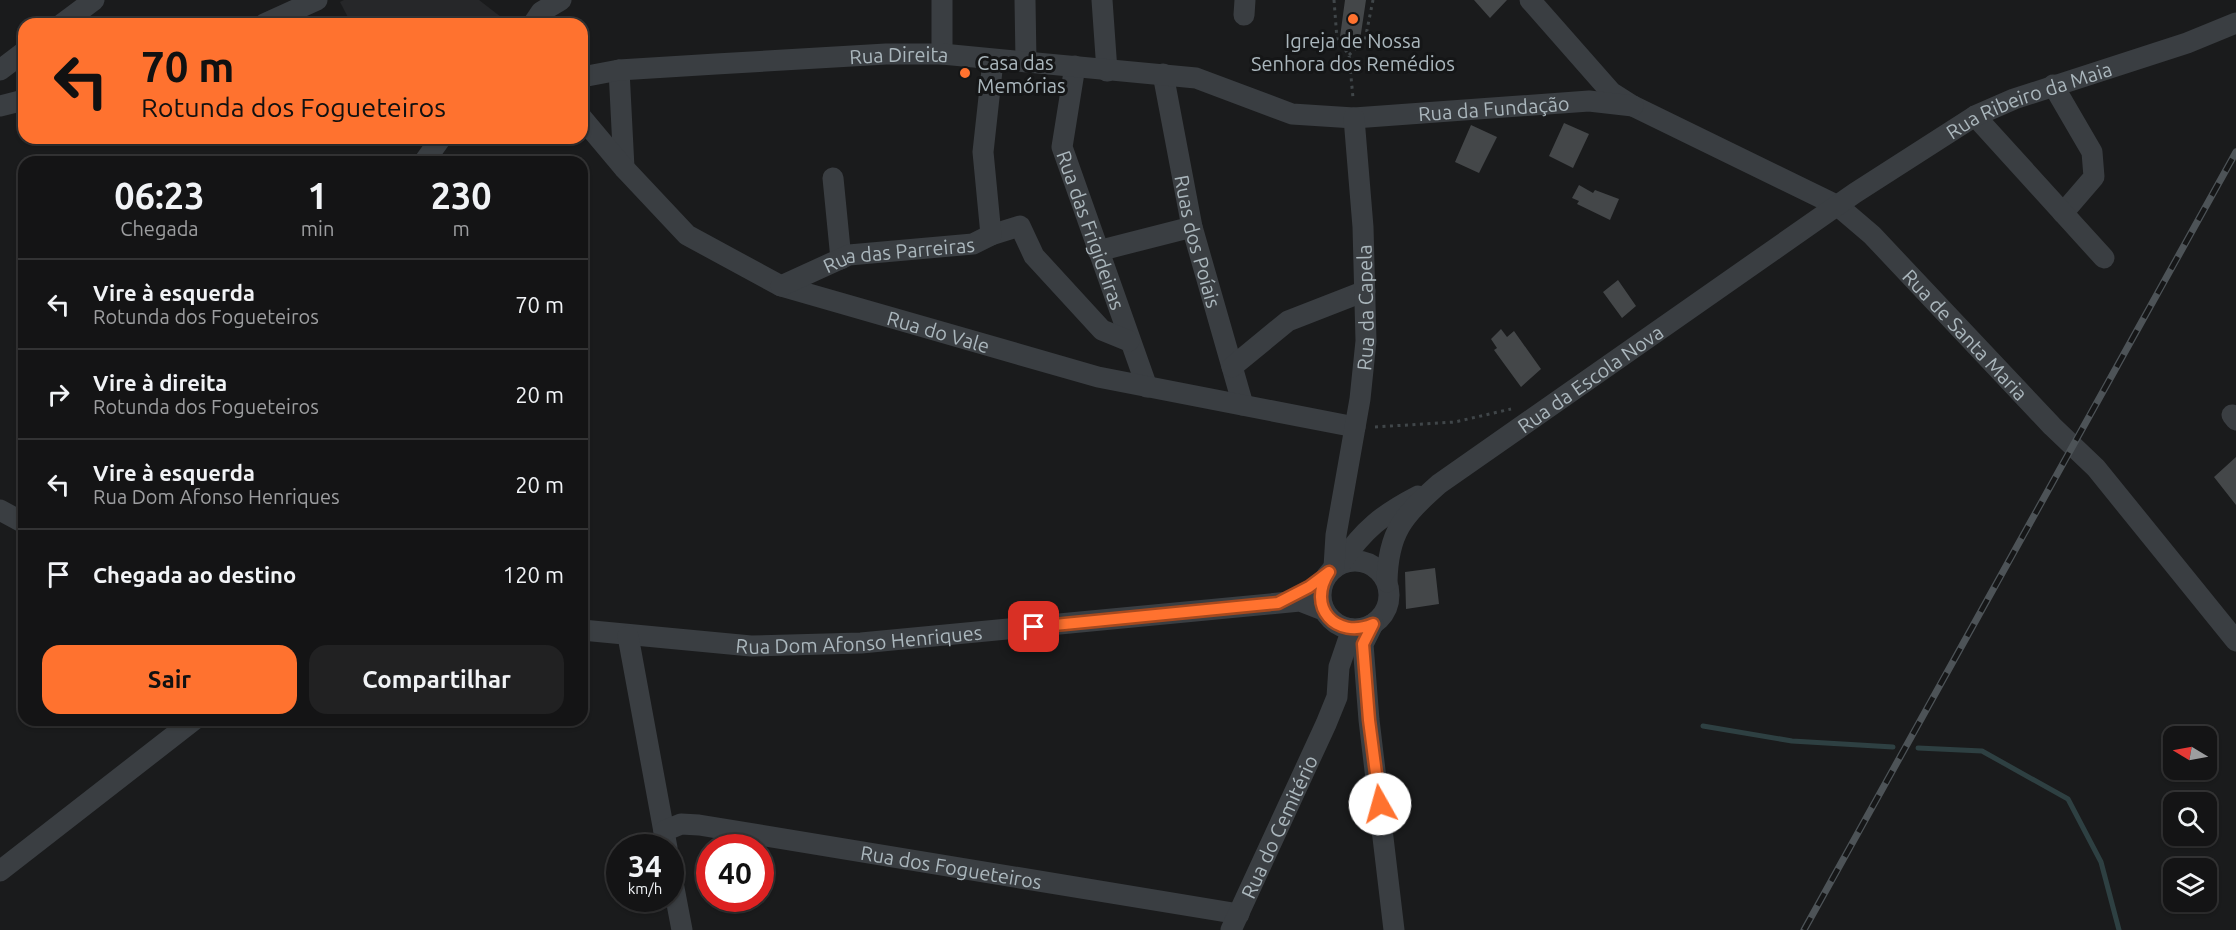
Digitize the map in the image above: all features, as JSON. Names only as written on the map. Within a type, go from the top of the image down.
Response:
[{"type":"street","points":[[70,18],[94,0]]},
{"type":"street","points":[[277,18],[317,0]]},
{"type":"street","points":[[542,18],[561,0]]},
{"type":"street","points":[[942,0],[942,54]]},
{"type":"street","points":[[1025,0],[1026,61]]},
{"type":"street","points":[[1102,0],[1107,71]]},
{"type":"street","points":[[1530,0],[1611,92],[1633,106]]},
{"type":"street","name":"Rua Ribeiro da Maia","points":[[1838,206],[1975,116],[2054,85],[2187,43],[2236,23]]},
{"type":"street","name":"Rua Direita","points":[[588,76],[619,70],[886,54],[942,54],[993,61],[1026,61],[1107,71],[1196,78],[1292,114],[1354,118]]},
{"type":"street","points":[[0,70],[18,56]]},
{"type":"street","name":"Rua das Parreiras","points":[[781,286],[849,255],[974,244],[991,235],[983,152],[993,61]]},
{"type":"street","name":"Rua das Frigideiras","points":[[1075,66],[1062,147],[1147,387]]},
{"type":"street","points":[[619,70],[624,168]]},
{"type":"street","name":"Ruas dos Poíais","points":[[1163,74],[1192,227],[1243,405]]},
{"type":"street","points":[[2054,85],[2091,152],[2094,177],[2063,213]]},
{"type":"street","name":"Rua da Fundação","points":[[1354,118],[1589,101],[1633,106]]},
{"type":"street","points":[[0,106],[18,102]]},
{"type":"street","name":"Rua de Santa Maria","points":[[1633,106],[1838,206],[1872,235],[2052,426],[2096,468],[2236,641]]},
{"type":"street","points":[[1975,116],[2104,258]]},
{"type":"street","name":"Rua da Capela","points":[[1335,568],[1342,496],[1355,428],[1366,341],[1354,118]]},
{"type":"street","name":"Rua do Vale","points":[[588,125],[624,168],[687,235],[781,286],[1087,374],[1355,428]]},
{"type":"street","points":[[833,178],[841,259]]},
{"type":"street","name":"Rua da Escola Nova","points":[[1387,582],[1388,554],[1392,537],[1416,504],[1439,484],[1838,206]]},
{"type":"street","points":[[991,235],[1020,226],[1034,256],[1102,330],[1129,341]]},
{"type":"street","points":[[1098,251],[1192,227]]},
{"type":"street","points":[[1232,367],[1288,321],[1365,291]]},
{"type":"street","points":[[1369,720],[1338,627],[1321,590],[1359,536],[1399,506],[1439,484]]},
{"type":"street","name":"Rua da Capela","points":[[1342,496],[1346,525],[1352,533],[1359,536]]},
{"type":"street","points":[[0,510],[18,520]]},
{"type":"street","points":[[1335,568],[1362,561],[1373,565],[1387,582],[1389,594],[1388,606],[1373,624],[1363,644],[1369,720],[1394,930]]},
{"type":"street","name":"Rua Dom Afonso Henriques","points":[[1278,603],[1309,587],[1335,568]]},
{"type":"street","name":"Rua Dom Afonso Henriques","points":[[588,631],[751,646],[861,643],[1199,613],[1300,601],[1338,627]]},
{"type":"street","points":[[1338,627],[1373,624]]},
{"type":"street","name":"Rua do Cemitério","points":[[1326,724],[1338,627]]},
{"type":"street","name":"Rua do Cemitério","points":[[1235,922],[1326,724],[1336,697],[1339,667],[1338,627]]},
{"type":"street","points":[[628,636],[665,834]]},
{"type":"street","points":[[0,871],[181,726]]},
{"type":"street","name":"Rua dos Fogueteiros","points":[[671,834],[681,824],[699,825],[1235,922]]},
{"type":"street","points":[[679,912],[682,930]]},
{"type":"path","points":[[1334,0],[1337,39],[1349,55],[1354,118]]},
{"type":"path","points":[[1349,55],[1365,40],[1373,0]]},
{"type":"path","points":[[1355,428],[1455,422],[1513,408]]},
{"type":"shaded area","points":[[344,0],[479,0],[502,18],[348,18],[340,2]]},
{"type":"building","name":"Igreja de Nossa Senhora dos Remédios","points":[[1345,0],[1366,0],[1360,40],[1340,37]]},
{"type":"building","points":[[1474,0],[1507,0],[1490,18]]},
{"type":"building","points":[[1564,123],[1589,134],[1573,168],[1549,156]]},
{"type":"building","points":[[1471,125],[1497,137],[1479,173],[1455,162]]},
{"type":"building","points":[[1579,185],[1593,193],[1595,190],[1619,199],[1610,220],[1577,204],[1579,201],[1572,198]]},
{"type":"building","points":[[1618,280],[1636,306],[1622,318],[1603,292]]},
{"type":"building","points":[[1501,329],[1507,337],[1514,331],[1541,369],[1521,387],[1494,350],[1497,348],[1491,339]]},
{"type":"building","points":[[2236,457],[2236,505],[2214,477]]},
{"type":"building","points":[[1435,568],[1439,604],[1406,609],[1405,572]]},
{"type":"waterway","points":[[1703,726],[1792,741],[1893,747]]},
{"type":"waterway","points":[[1918,748],[1982,751],[2068,799],[2101,862],[2119,930]]},
{"type":"railway","points":[[1804,930],[2236,152]]},
{"type":"place","name":"Igreja de Nossa Senhora dos Remédios","points":[[1353,19]]},
{"type":"place","name":"Casa das Memórias","points":[[965,73]]},
{"type":"route","points":[[1034,627],[1199,613],[1278,603],[1309,587],[1329,572],[1323,581],[1321,600],[1323,610],[1331,620],[1340,626],[1352,629],[1363,629],[1373,624],[1363,644],[1369,720],[1380,804]]}]
